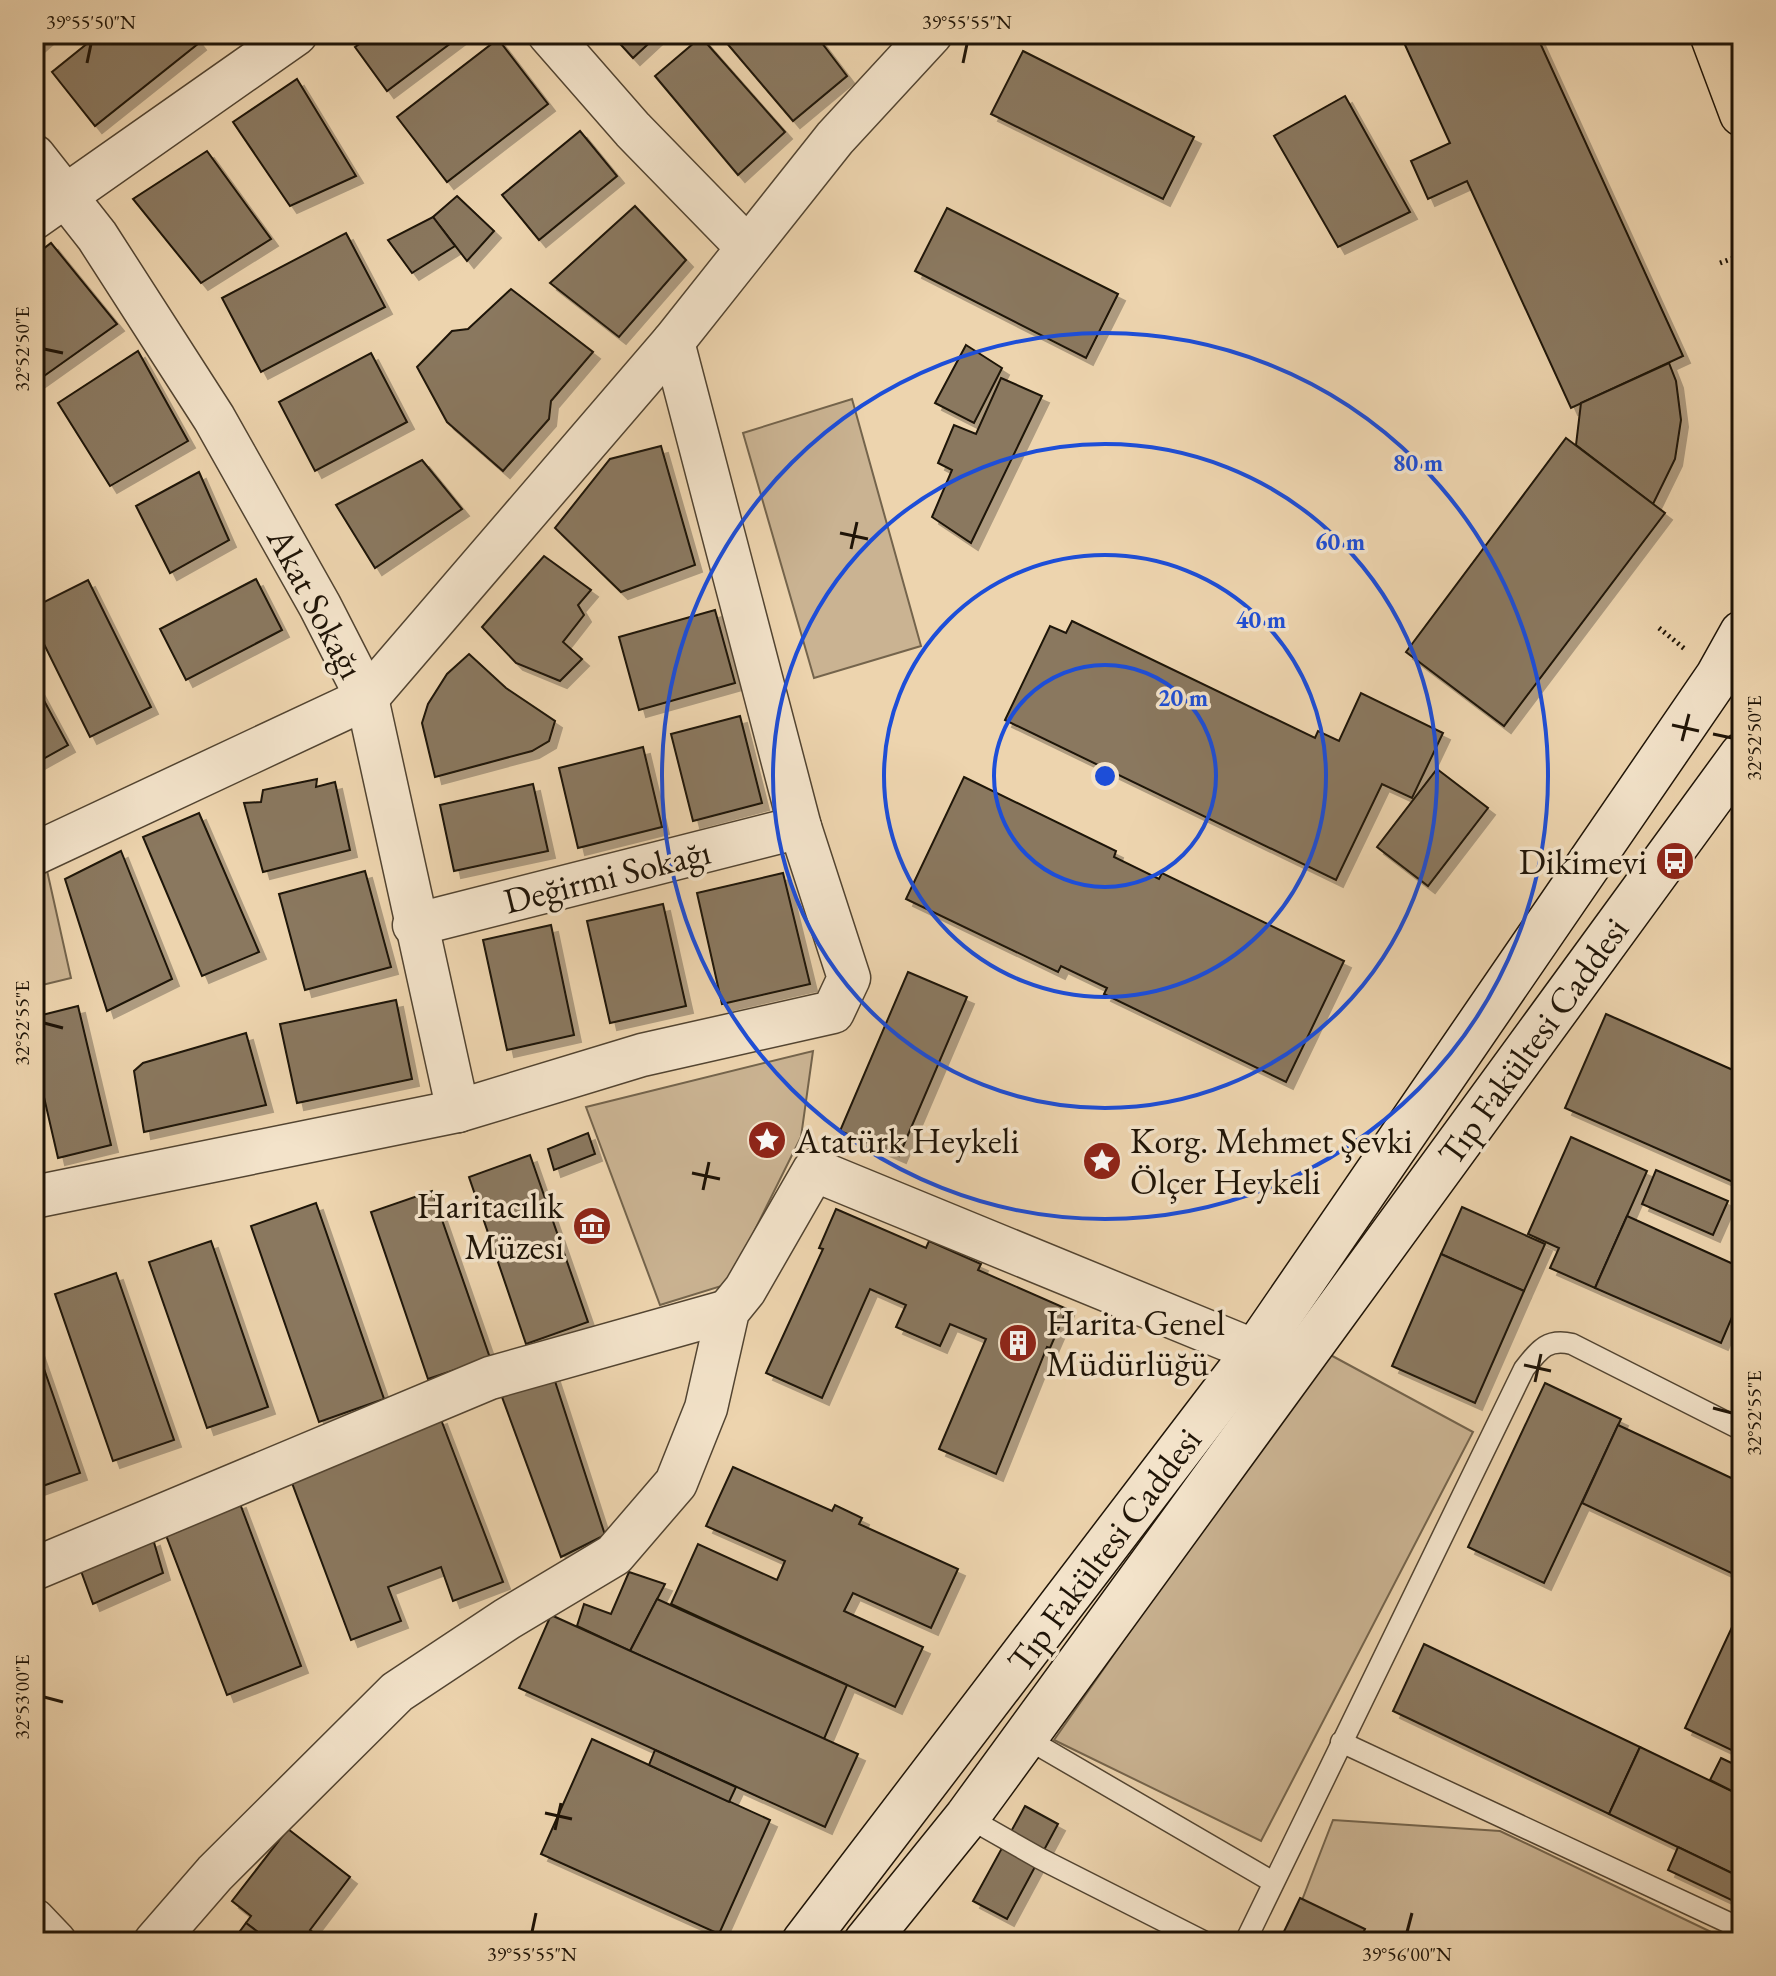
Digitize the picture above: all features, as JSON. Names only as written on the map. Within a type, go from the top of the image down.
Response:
[{"type":"main road","points":[[1712,34],[1742,114]]},
{"type":"main road","name":"Tıp Fakültesi Caddesi","points":[[804,1942],[1255,1351],[1718,676],[1742,633]]},
{"type":"main road","name":"Tıp Fakültesi Caddesi","points":[[866,1942],[967,1817],[1742,755]]},
{"type":"street","points":[[34,218],[296,34]]},
{"type":"street","points":[[551,34],[633,130],[746,246]]},
{"type":"street","points":[[34,854],[367,698],[673,342],[746,246],[835,138],[931,34]]},
{"type":"street","name":"Akat Sokağı","points":[[34,156],[66,193],[214,418],[320,606],[367,698],[414,925],[458,1111]]},
{"type":"street","points":[[34,1197],[458,1111],[642,1055],[833,1012],[849,978],[800,827],[673,342]]},
{"type":"street","name":"Değirmi Sokağı","points":[[414,925],[800,827]]},
{"type":"street","points":[[155,1942],[215,1873],[397,1692],[507,1619],[614,1555],[676,1483],[706,1408],[728,1311],[745,1290],[814,1170],[1255,1351]]},
{"type":"street","points":[[34,1569],[490,1378],[728,1311]]},
{"type":"street","points":[[34,1920],[55,1942]]},
{"type":"lane","points":[[1245,1942],[1524,1369],[1540,1348],[1556,1340],[1572,1344],[1742,1430]]},
{"type":"lane","points":[[1024,1737],[1273,1882]]},
{"type":"lane","points":[[1341,1742],[1742,1929]]},
{"type":"lane","points":[[967,1817],[1164,1933],[1205,1942]]},
{"type":"path","points":[[1720,263],[1742,255]]},
{"type":"shaded area","points":[[852,399],[921,646],[814,678],[743,433]]},
{"type":"shaded area","points":[[44,857],[71,978],[34,987],[34,862]]},
{"type":"shaded area","points":[[813,1051],[801,1137],[728,1284],[660,1305],[586,1107]]},
{"type":"shaded area","points":[[1325,1352],[1473,1432],[1261,1841],[1054,1740]]},
{"type":"shaded area","points":[[1333,1820],[1500,1831],[1732,1942],[1366,1942],[1299,1908]]},
{"type":"building","points":[[34,34],[50,34],[34,48]]},
{"type":"building","points":[[99,34],[192,34],[199,43],[95,126],[52,72]]},
{"type":"building","points":[[374,34],[463,34],[387,91],[355,47]]},
{"type":"building","points":[[611,34],[659,34],[633,58]]},
{"type":"building","points":[[719,34],[815,34],[847,76],[793,121]]},
{"type":"building","points":[[1400,34],[1536,34],[1683,356],[1571,408],[1467,181],[1428,199],[1411,161],[1450,143]]},
{"type":"building","points":[[701,37],[785,132],[738,175],[655,76]]},
{"type":"building","points":[[498,39],[548,104],[447,182],[397,117]]},
{"type":"building","points":[[1023,51],[1194,137],[1163,199],[991,114]]},
{"type":"building","points":[[297,79],[356,176],[290,206],[233,122]]},
{"type":"building","points":[[1345,96],[1410,212],[1338,247],[1274,136]]},
{"type":"building","points":[[580,131],[617,176],[539,240],[502,195]]},
{"type":"building","points":[[207,151],[271,239],[201,283],[133,199]]},
{"type":"building","points":[[457,196],[494,231],[467,261],[433,217]]},
{"type":"building","points":[[635,206],[686,260],[619,337],[550,283]]},
{"type":"building","points":[[947,208],[1118,294],[1086,358],[915,271]]},
{"type":"building","points":[[433,217],[455,246],[412,273],[388,240]]},
{"type":"building","points":[[346,233],[385,307],[261,372],[222,298]]},
{"type":"building","points":[[51,243],[117,324],[37,381],[34,378],[34,256]]},
{"type":"building","points":[[511,289],[593,352],[551,401],[549,419],[503,471],[447,422],[417,367],[452,331],[468,329]]},
{"type":"building","points":[[966,345],[1002,368],[974,423],[935,403]]},
{"type":"building","points":[[138,351],[188,441],[110,486],[58,403]]},
{"type":"building","points":[[371,353],[407,422],[315,471],[279,402]]},
{"type":"building","points":[[1669,363],[1676,381],[1681,420],[1675,459],[1653,504],[1576,445],[1581,403]]},
{"type":"building","points":[[1001,378],[1042,396],[971,543],[932,517],[952,470],[938,463],[954,425],[976,434]]},
{"type":"building","points":[[1566,438],[1665,513],[1504,726],[1406,652]]},
{"type":"building","points":[[661,446],[695,565],[621,592],[555,528],[610,459]]},
{"type":"building","points":[[422,460],[462,509],[375,568],[336,505]]},
{"type":"building","points":[[199,472],[229,540],[170,573],[136,506]]},
{"type":"building","points":[[544,556],[591,590],[578,605],[584,615],[563,642],[582,659],[560,681],[516,663],[482,627]]},
{"type":"building","points":[[256,579],[282,630],[186,680],[160,629]]},
{"type":"building","points":[[88,580],[151,707],[90,737],[34,624],[34,607]]},
{"type":"building","points":[[715,610],[735,683],[639,710],[619,637]]},
{"type":"building","points":[[1072,621],[1315,738],[1318,731],[1339,741],[1361,693],[1443,733],[1412,798],[1382,784],[1336,880],[1005,720],[1050,626],[1066,633]]},
{"type":"building","points":[[469,654],[506,688],[555,721],[549,741],[532,751],[435,777],[422,723],[428,704],[447,674]]},
{"type":"building","points":[[34,682],[68,745],[34,764]]},
{"type":"building","points":[[740,716],[762,803],[693,821],[671,734]]},
{"type":"building","points":[[643,747],[662,827],[578,848],[559,768]]},
{"type":"building","points":[[1437,769],[1488,808],[1428,886],[1377,847]]},
{"type":"building","points":[[964,777],[1116,851],[1114,857],[1159,879],[1162,873],[1344,961],[1286,1082],[1104,994],[1107,988],[1061,966],[1058,972],[906,899]]},
{"type":"building","points":[[317,779],[316,787],[335,782],[350,850],[263,872],[244,803],[261,802],[263,790]]},
{"type":"building","points":[[533,784],[548,851],[454,871],[440,805]]},
{"type":"building","points":[[199,813],[259,952],[202,976],[143,837]]},
{"type":"building","points":[[121,851],[172,979],[107,1011],[65,879]]},
{"type":"building","points":[[365,871],[391,967],[305,990],[279,894]]},
{"type":"building","points":[[783,873],[810,984],[722,1004],[697,893]]},
{"type":"building","points":[[663,904],[686,1006],[610,1023],[587,921]]},
{"type":"building","points":[[551,925],[574,1035],[507,1050],[483,940]]},
{"type":"building","points":[[908,972],[967,997],[899,1156],[840,1131]]},
{"type":"building","points":[[396,1000],[412,1079],[297,1103],[280,1024]]},
{"type":"building","points":[[78,1006],[111,1145],[58,1158],[34,1054],[34,1017]]},
{"type":"building","points":[[1606,1014],[1742,1074],[1742,1186],[1565,1108]]},
{"type":"building","points":[[246,1033],[266,1105],[144,1132],[134,1071],[143,1063]]},
{"type":"building","points":[[588,1133],[595,1154],[554,1170],[548,1149]]},
{"type":"building","points":[[1571,1137],[1647,1171],[1595,1288],[1550,1268],[1559,1248],[1528,1234]]},
{"type":"building","points":[[530,1155],[588,1322],[526,1344],[469,1177]]},
{"type":"building","points":[[1656,1170],[1728,1201],[1713,1235],[1642,1204]]},
{"type":"building","points":[[432,1191],[490,1358],[428,1379],[371,1212]]},
{"type":"building","points":[[316,1203],[384,1399],[319,1422],[251,1226]]},
{"type":"building","points":[[1462,1207],[1545,1244],[1524,1291],[1441,1254]]},
{"type":"building","name":"Harita Genel Müdürlüğü","points":[[836,1209],[926,1248],[929,1241],[981,1264],[978,1270],[1067,1309],[1050,1348],[1047,1347],[996,1474],[939,1449],[986,1339],[950,1324],[940,1346],[896,1327],[906,1305],[870,1289],[822,1398],[766,1373],[823,1249],[819,1248]]},
{"type":"building","points":[[1627,1216],[1742,1268],[1742,1305],[1738,1303],[1721,1343],[1595,1288]]},
{"type":"building","points":[[211,1241],[268,1407],[207,1428],[149,1262]]},
{"type":"building","points":[[1441,1254],[1524,1291],[1475,1403],[1392,1366]]},
{"type":"building","points":[[116,1273],[174,1440],[113,1461],[55,1294]]},
{"type":"building","points":[[34,1340],[80,1473],[34,1489]]},
{"type":"building","points":[[553,1375],[605,1535],[561,1557],[502,1397]]},
{"type":"building","points":[[1545,1383],[1621,1419],[1544,1583],[1468,1547]]},
{"type":"building","points":[[440,1417],[503,1582],[453,1601],[441,1567],[388,1587],[401,1621],[351,1640],[289,1475]]},
{"type":"building","points":[[1618,1425],[1742,1483],[1742,1578],[1582,1503]]},
{"type":"building","points":[[733,1467],[832,1511],[835,1505],[862,1518],[859,1524],[958,1569],[931,1628],[853,1593],[844,1611],[923,1647],[895,1707],[671,1604],[698,1544],[777,1580],[785,1561],[706,1526]]},
{"type":"building","points":[[239,1501],[301,1666],[227,1695],[164,1530]]},
{"type":"building","points":[[153,1539],[163,1573],[93,1604],[81,1571]]},
{"type":"building","points":[[629,1572],[665,1584],[630,1651],[577,1626],[584,1604],[611,1614]]},
{"type":"building","points":[[657,1599],[847,1685],[824,1739],[630,1651]]},
{"type":"building","points":[[1742,1610],[1742,1755],[1685,1728]]},
{"type":"building","points":[[551,1615],[858,1754],[825,1827],[519,1688]]},
{"type":"building","points":[[1424,1644],[1640,1747],[1609,1814],[1393,1711]]},
{"type":"building","points":[[592,1739],[770,1820],[719,1934],[541,1854]]},
{"type":"building","points":[[1640,1747],[1742,1796],[1742,1878],[1609,1814]]},
{"type":"building","points":[[655,1750],[736,1787],[729,1802],[649,1765]]},
{"type":"building","points":[[1721,1758],[1742,1768],[1742,1796],[1710,1780]]},
{"type":"building","points":[[1025,1806],[1058,1824],[1007,1919],[973,1901]]},
{"type":"building","points":[[288,1829],[350,1877],[310,1930],[326,1942],[271,1942],[246,1923],[251,1916],[232,1901]]},
{"type":"building","points":[[1678,1847],[1742,1878],[1742,1905],[1668,1870]]},
{"type":"building","points":[[1300,1898],[1365,1929],[1359,1942],[1279,1942]]},
{"type":"building","points":[[246,1923],[271,1942],[232,1942]]},
{"type":"place","name":"Dikimevi","points":[[1675,861]]},
{"type":"place","name":"Atatürk Heykeli","points":[[767,1140]]},
{"type":"place","name":"Korg. Mehmet Şevki Ölçer Heykeli","points":[[1102,1161]]},
{"type":"place","name":"Haritacılık Müzesi","points":[[592,1226]]},
{"type":"place","name":"Harita Genel Müdürlüğü","points":[[1018,1343]]}]
